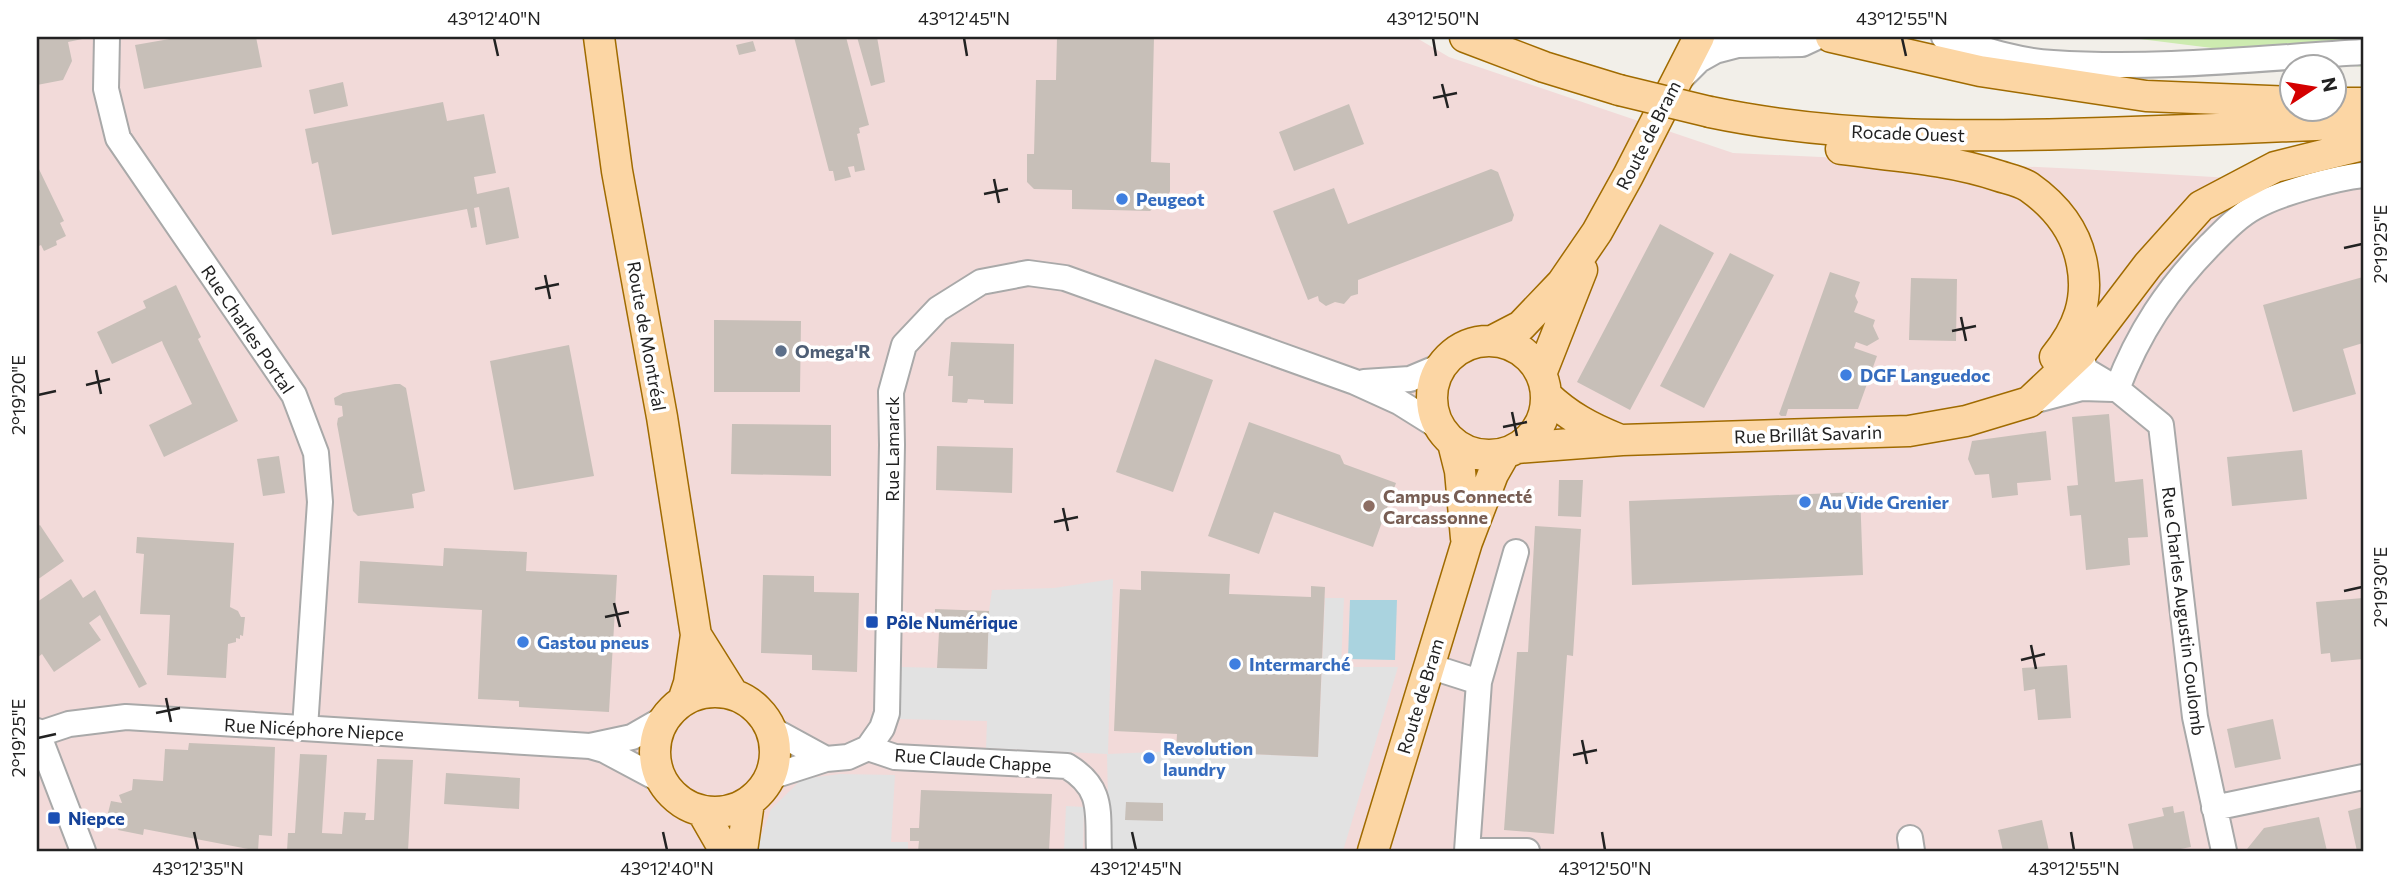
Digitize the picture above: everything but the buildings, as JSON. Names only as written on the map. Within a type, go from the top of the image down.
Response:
[{"type":"main road","name":"Route de Montréal","points":[[599,37],[617,171],[663,418],[696,635],[689,683],[674,709]]},
{"type":"main road","name":"Rocade Ouest","points":[[1465,37],[1544,67],[1619,90],[1765,124],[1856,132],[1962,136],[2363,123]]},
{"type":"main road","name":"Route de Bram","points":[[1467,541],[1460,471],[1446,435],[1433,412],[1431,397],[1434,381],[1451,354],[1479,341],[1494,340],[1521,326],[1562,283],[1597,233],[1629,176],[1699,37]]},
{"type":"main road","points":[[1831,37],[1980,71],[2146,96],[2278,101]]},
{"type":"main road","points":[[1765,124],[1797,142],[1968,166],[2027,186],[2058,212],[2078,243],[2086,283],[2080,318],[2066,343],[2038,378],[1992,413]]},
{"type":"main road","points":[[2029,402],[2081,353],[2147,265],[2202,206],[2275,167],[2363,145]]},
{"type":"main road","name":"Route de Bram","points":[[1373,851],[1467,541],[1493,474],[1511,451],[1529,439],[1539,426],[1544,411],[1544,384],[1597,233]]},
{"type":"main road","points":[[1494,340],[1522,351],[1533,361],[1544,384]]},
{"type":"main road","name":"Rue Brillât Savarin","points":[[1544,384],[1563,410],[1587,427],[1622,440]]},
{"type":"main road","name":"Rue Brillât Savarin","points":[[1511,451],[1622,440],[1909,431],[1966,421],[2029,402]]},
{"type":"main road","points":[[1446,435],[1469,452],[1487,455],[1511,451]]},
{"type":"main road","name":"Route de Montréal","points":[[696,635],[733,694]]},
{"type":"main road","points":[[716,691],[733,694],[756,708],[771,729],[775,761],[762,791],[749,802],[726,811],[702,811],[686,805],[672,795],[662,781],[656,765],[658,733],[674,709],[699,693],[716,691]]},
{"type":"main road","points":[[742,851],[749,802]]},
{"type":"main road","points":[[702,811],[724,851]]},
{"type":"street","name":"Rue Charles Portal","points":[[107,37],[106,89],[118,138],[294,396],[316,453],[320,502],[305,728]]},
{"type":"street","points":[[1671,88],[1699,60],[1716,51],[1738,45],[1802,44],[1817,37]]},
{"type":"street","points":[[1944,37],[2003,55],[2052,63],[2152,64],[2363,52]]},
{"type":"street","points":[[2029,402],[2082,388],[2117,389],[2130,354],[2180,275],[2225,230],[2255,206],[2294,191],[2363,176]]},
{"type":"street","name":"Rue Lamarck","points":[[868,748],[882,728],[887,712],[891,392],[904,345],[938,309],[981,282],[1028,274],[1065,278],[1354,382],[1399,402],[1446,435]]},
{"type":"street","name":"Rue Charles Augustin Coulomb","points":[[2081,353],[2085,370],[2117,389],[2161,425],[2195,717],[2224,851]]},
{"type":"street","name":"Rue Lamarck","points":[[1354,382],[1410,379],[1441,366]]},
{"type":"street","points":[[1516,552],[1479,682],[1467,851],[1527,851]]},
{"type":"street","points":[[1429,666],[1479,682]]},
{"type":"street","name":"Rue Nicéphore Niepce","points":[[590,746],[632,737],[674,709]]},
{"type":"street","name":"Rue Nicéphore Niepce","points":[[38,732],[69,724],[126,718],[590,746],[604,750],[662,781]]},
{"type":"street","points":[[771,729],[826,759]]},
{"type":"street","points":[[38,732],[83,851]]},
{"type":"street","points":[[770,777],[826,759],[848,757],[868,748]]},
{"type":"street","name":"Rue Claude Chappe","points":[[868,748],[895,757],[1067,766],[1079,773],[1094,791],[1098,805],[1099,851]]},
{"type":"street","points":[[2214,808],[2363,777]]},
{"type":"shaded area","points":[[37,37],[1415,37],[1449,57],[1733,153],[2080,169],[2363,186],[2363,851],[37,851]]},
{"type":"shaded area","points":[[1113,579],[1108,754],[1177,751],[1318,757],[1325,598],[1344,598],[1341,667],[1398,667],[1343,851],[1109,851],[1107,754],[986,748],[987,721],[897,719],[901,667],[987,669],[992,590],[1054,588]]},
{"type":"shaded area","points":[[840,774],[895,775],[891,842],[908,842],[908,851],[756,851],[771,809],[802,779]]},
{"type":"shaded area","points":[[1066,806],[1084,807],[1083,851],[1064,851]]},
{"type":"green space","points":[[2124,37],[2363,37],[2363,67],[2348,65],[2348,52],[2278,52],[2278,56]]},
{"type":"water","points":[[1350,600],[1397,600],[1395,660],[1348,659]]},
{"type":"place","name":"Peugeot","points":[[1122,199]]},
{"type":"place","name":"Omega'R","points":[[781,351]]},
{"type":"place","name":"DGF Languedoc","points":[[1846,375]]},
{"type":"place","name":"Au Vide Grenier","points":[[1805,502]]},
{"type":"place","name":"Campus Connecté Carcassonne","points":[[1369,506]]},
{"type":"place","name":"Pôle Numérique","points":[[872,622]]},
{"type":"place","name":"Gastou pneus","points":[[523,642]]},
{"type":"place","name":"Intermarché","points":[[1235,664]]},
{"type":"place","name":"Revolution laundry","points":[[1149,758]]},
{"type":"place","name":"Niepce","points":[[54,818]]}]
